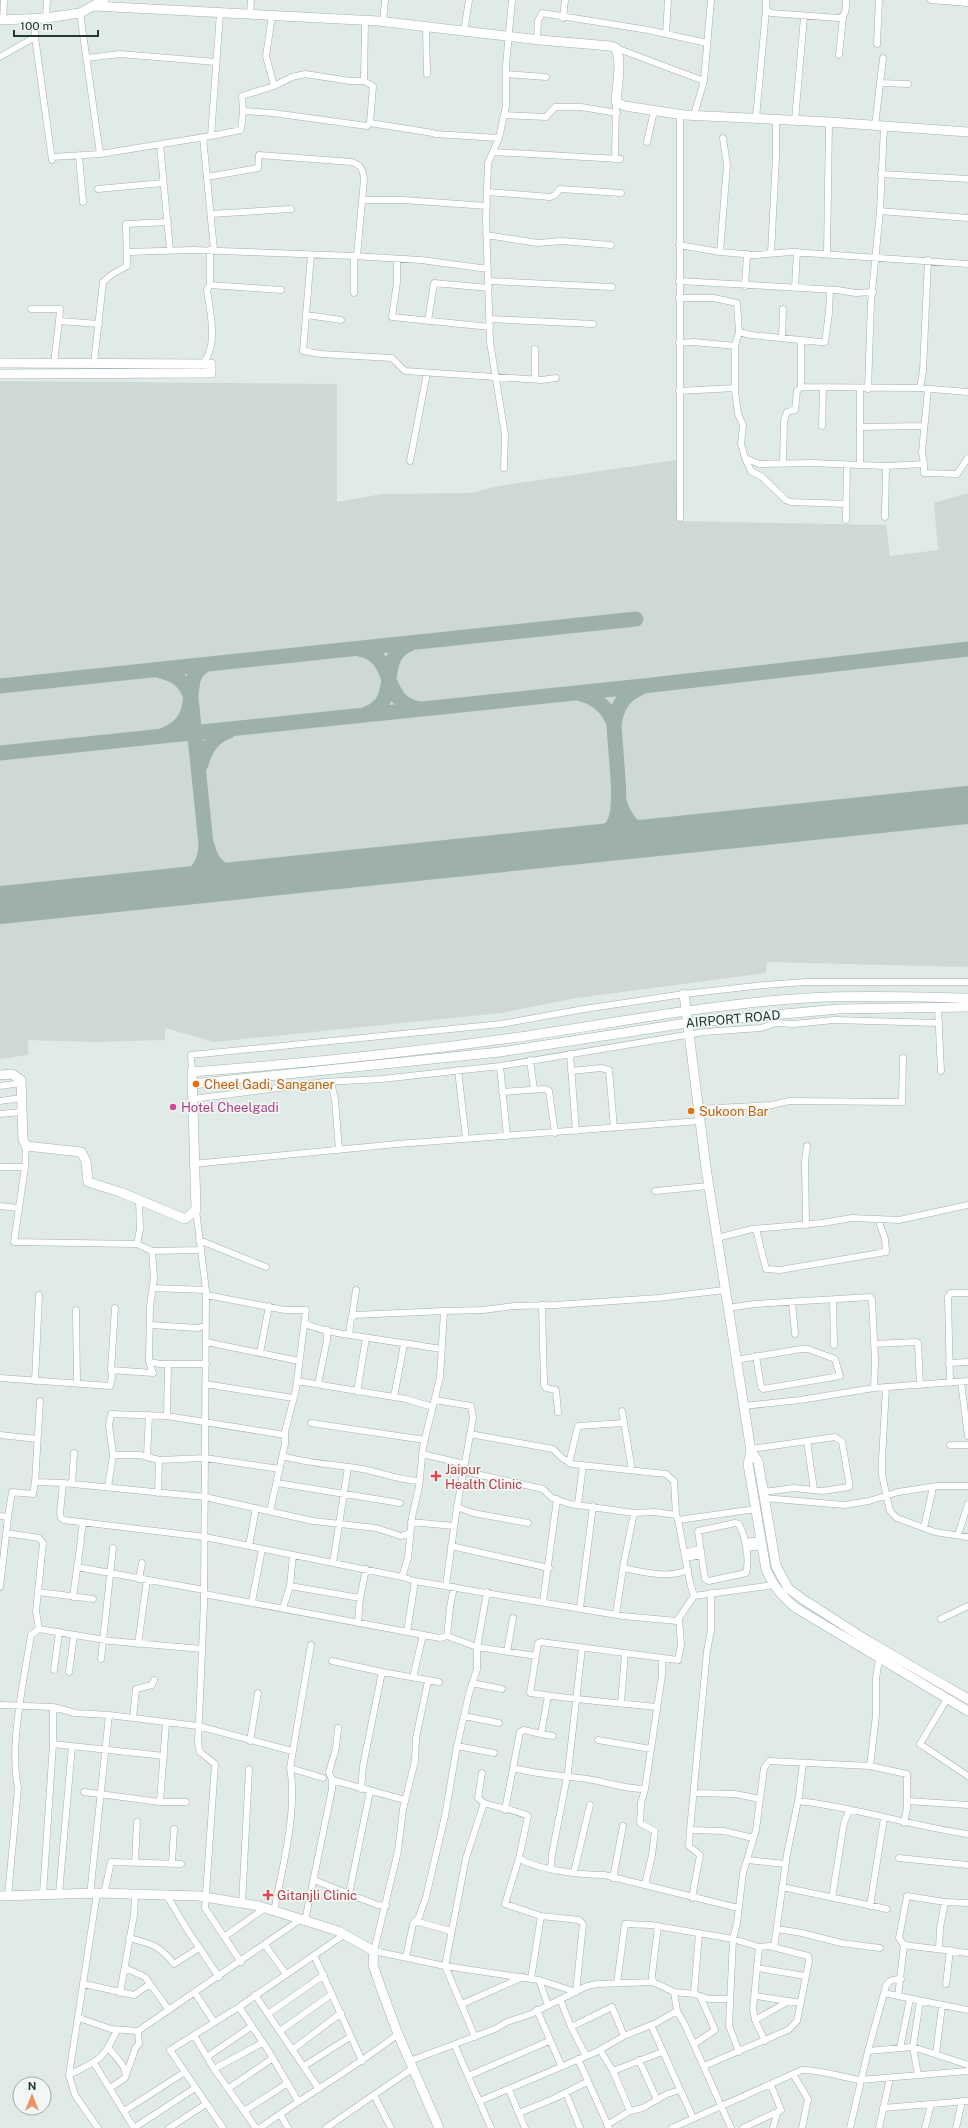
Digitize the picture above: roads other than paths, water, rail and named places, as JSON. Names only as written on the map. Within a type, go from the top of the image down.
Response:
[{"type":"street","points":[[4,0],[2,20],[46,18],[80,13],[104,0]]},
{"type":"street","points":[[46,18],[47,0]]},
{"type":"street","points":[[250,0],[250,14]]},
{"type":"street","points":[[383,22],[385,0]]},
{"type":"street","points":[[464,31],[469,0]]},
{"type":"street","points":[[504,468],[505,435],[495,376],[490,327],[486,235],[488,164],[499,138],[504,115],[508,36],[512,0]]},
{"type":"street","points":[[563,18],[565,0]]},
{"type":"street","points":[[666,0],[666,34]]},
{"type":"street","points":[[694,115],[704,81],[711,0]]},
{"type":"street","points":[[756,118],[766,0]]},
{"type":"street","points":[[839,55],[846,0]]},
{"type":"street","points":[[877,44],[879,0]]},
{"type":"street","points":[[931,0],[968,4]]},
{"type":"street","points":[[94,6],[383,22],[616,48],[704,81]]},
{"type":"street","points":[[766,10],[771,13],[804,17],[843,17]]},
{"type":"street","points":[[80,13],[100,154]]},
{"type":"street","points":[[211,136],[220,13]]},
{"type":"street","points":[[537,40],[538,21],[542,13],[563,18],[666,34],[708,43]]},
{"type":"street","points":[[272,16],[266,56],[274,86]]},
{"type":"street","points":[[795,120],[804,17]]},
{"type":"street","points":[[35,18],[35,37],[52,159],[100,154],[160,145],[240,130],[243,111],[242,96],[274,86],[292,77],[305,74],[350,82],[364,81],[373,86],[370,123]]},
{"type":"street","points":[[364,81],[365,21]]},
{"type":"street","points":[[426,28],[427,74]]},
{"type":"street","points":[[0,57],[35,37]]},
{"type":"street","points":[[493,152],[617,159],[616,102],[619,76],[616,48]]},
{"type":"street","points":[[87,58],[120,54],[216,62]]},
{"type":"street","points":[[868,389],[873,292],[880,211],[880,83],[883,58]]},
{"type":"street","points":[[506,74],[546,77]]},
{"type":"street","points":[[880,83],[908,84]]},
{"type":"street","points":[[616,102],[654,111],[680,114],[829,122],[880,127],[968,132]]},
{"type":"street","points":[[504,115],[546,117],[555,107],[581,107],[617,113]]},
{"type":"street","points":[[243,111],[273,113],[367,126],[370,123],[434,133],[499,138]]},
{"type":"street","points":[[647,142],[654,111]]},
{"type":"street","points":[[680,114],[678,281],[680,518]]},
{"type":"street","points":[[771,253],[776,157],[776,119]]},
{"type":"street","points":[[827,254],[829,122]]},
{"type":"street","points":[[202,364],[208,358],[210,353],[211,330],[207,290],[210,284],[212,250],[211,214],[203,137]]},
{"type":"street","points":[[720,252],[727,165],[723,138]]},
{"type":"street","points":[[160,145],[170,250]]},
{"type":"street","points":[[207,177],[258,168],[259,155],[352,162],[358,164],[363,170],[362,200],[355,256],[354,293]]},
{"type":"street","points":[[79,156],[83,202]]},
{"type":"street","points":[[881,174],[968,180]]},
{"type":"street","points":[[98,189],[163,183]]},
{"type":"street","points":[[488,192],[550,197],[555,195],[560,189],[621,193]]},
{"type":"street","points":[[362,200],[404,200],[487,206]]},
{"type":"street","points":[[211,214],[292,209]]},
{"type":"street","points":[[880,211],[968,218]]},
{"type":"street","points":[[94,363],[103,282],[111,275],[127,266],[126,224],[168,222]]},
{"type":"street","points":[[486,235],[538,243],[562,241],[611,245]]},
{"type":"street","points":[[679,245],[720,252],[747,254],[797,252],[876,256],[968,264]]},
{"type":"street","points":[[127,252],[212,250],[355,256],[488,269]]},
{"type":"street","points":[[795,288],[797,252]]},
{"type":"street","points":[[746,286],[747,254]]},
{"type":"street","points":[[312,255],[303,350],[321,354],[392,358],[405,371],[535,379],[556,378]]},
{"type":"street","points":[[397,259],[397,282],[392,317],[490,327]]},
{"type":"street","points":[[920,388],[923,371],[928,260]]},
{"type":"street","points":[[489,281],[612,287]]},
{"type":"street","points":[[678,281],[830,290],[856,293],[873,292]]},
{"type":"street","points":[[428,321],[434,283],[489,288]]},
{"type":"street","points":[[210,284],[281,290]]},
{"type":"street","points":[[739,332],[801,341],[825,342],[829,314],[830,290]]},
{"type":"street","points":[[678,298],[714,298],[738,303],[739,332],[736,346],[735,388],[738,414],[743,425],[741,444],[748,468],[762,477],[786,500],[791,502],[846,504]]},
{"type":"street","points":[[31,309],[60,309],[54,363]]},
{"type":"street","points":[[782,338],[783,309]]},
{"type":"street","points":[[307,315],[341,320]]},
{"type":"street","points":[[490,319],[593,324]]},
{"type":"street","points":[[59,321],[98,324]]},
{"type":"street","points":[[801,341],[802,387]]},
{"type":"street","points":[[678,343],[694,342],[736,346]]},
{"type":"street","points":[[535,349],[535,379]]},
{"type":"street","points":[[0,363],[212,364],[211,374],[0,374]]},
{"type":"street","points":[[410,461],[427,373]]},
{"type":"street","points":[[783,463],[784,421],[787,412],[795,410],[797,391],[802,387],[868,389],[920,388],[968,392]]},
{"type":"street","points":[[679,391],[735,388]]},
{"type":"street","points":[[822,426],[823,388]]},
{"type":"street","points":[[860,388],[860,465]]},
{"type":"street","points":[[928,389],[922,452],[924,473],[956,474],[968,458]]},
{"type":"street","points":[[860,427],[924,426]]},
{"type":"street","points":[[745,458],[759,464],[783,463],[886,466],[924,464]]},
{"type":"street","points":[[846,520],[847,465]]},
{"type":"street","points":[[885,517],[886,466]]},
{"type":"street","points":[[241,1962],[206,1908],[215,1764],[200,1752],[198,1744],[205,1537],[206,1293],[199,1240],[193,1164],[191,1055],[501,1024],[584,1008],[684,994],[806,982],[968,982]]},
{"type":"street","points":[[684,994],[708,1186],[751,1450],[748,1464],[766,1569],[781,1595],[796,1608],[968,1711]]},
{"type":"street","name":"AIRPORT ROAD","points":[[192,1072],[253,1067],[510,1038],[686,1012],[808,998],[968,998]]},
{"type":"street","name":"AIRPORT ROAD","points":[[192,1084],[500,1052],[687,1023],[839,1009],[968,1007]]},
{"type":"street","points":[[938,1008],[938,1040],[941,1071]]},
{"type":"street","points":[[193,1099],[331,1082],[382,1079],[500,1066],[688,1035],[761,1028],[776,1023],[794,1024],[834,1020],[939,1023]]},
{"type":"street","points":[[570,1054],[576,1131]]},
{"type":"street","points":[[698,1109],[772,1105],[789,1101],[902,1102],[903,1058]]},
{"type":"street","points":[[530,1060],[534,1090]]},
{"type":"street","points":[[500,1066],[507,1136]]},
{"type":"street","points":[[571,1071],[601,1068],[609,1070],[614,1128]]},
{"type":"street","points":[[458,1070],[466,1139]]},
{"type":"street","points":[[0,1075],[12,1074],[20,1080],[21,1083],[23,1139],[26,1146],[25,1167],[14,1242],[137,1244],[152,1251],[201,1250]]},
{"type":"street","points":[[331,1082],[335,1100],[339,1150]]},
{"type":"street","points":[[0,1086],[21,1083]]},
{"type":"street","points":[[502,1092],[545,1089],[549,1091],[555,1133]]},
{"type":"street","points":[[0,1101],[21,1098]]},
{"type":"street","points":[[0,1114],[22,1112]]},
{"type":"street","points":[[193,1164],[466,1139],[700,1121]]},
{"type":"street","points":[[26,1146],[81,1152],[86,1161],[88,1182],[139,1200],[185,1219],[196,1210]]},
{"type":"street","points":[[806,1225],[805,1161],[807,1146]]},
{"type":"street","points":[[0,1167],[25,1167]]},
{"type":"street","points":[[656,1191],[708,1186]]},
{"type":"street","points":[[137,1244],[140,1229],[139,1200]]},
{"type":"street","points":[[716,1238],[756,1229],[806,1225],[852,1218],[899,1220],[968,1205]]},
{"type":"street","points":[[0,1206],[18,1208]]},
{"type":"street","points":[[756,1229],[766,1269],[771,1271],[886,1252],[885,1239],[878,1219]]},
{"type":"street","points":[[199,1240],[266,1267]]},
{"type":"street","points":[[111,1370],[153,1373],[149,1362],[151,1325],[150,1306],[154,1278],[152,1251]]},
{"type":"street","points":[[153,1288],[206,1293],[285,1310],[306,1310],[306,1324],[299,1360],[296,1389],[285,1435],[280,1469],[270,1512]]},
{"type":"street","points":[[349,1335],[356,1290]]},
{"type":"street","points":[[352,1317],[658,1298],[724,1290]]},
{"type":"street","points":[[950,1382],[948,1297],[951,1293],[968,1293]]},
{"type":"street","points":[[35,1381],[39,1295]]},
{"type":"street","points":[[727,1308],[792,1302],[871,1298],[874,1344],[874,1388]]},
{"type":"street","points":[[833,1300],[834,1345]]},
{"type":"street","points":[[792,1302],[795,1334]]},
{"type":"street","points":[[542,1305],[544,1385],[546,1388],[556,1390],[558,1412]]},
{"type":"street","points":[[260,1353],[270,1306]]},
{"type":"street","points":[[0,1378],[110,1386],[115,1308]]},
{"type":"street","points":[[76,1310],[77,1383]]},
{"type":"street","points":[[402,1577],[408,1558],[411,1522],[420,1481],[422,1454],[440,1377],[444,1311]]},
{"type":"street","points":[[306,1324],[314,1328],[349,1335],[441,1349]]},
{"type":"street","points":[[151,1325],[197,1328],[206,1326]]},
{"type":"street","points":[[318,1384],[327,1340],[327,1330]]},
{"type":"street","points":[[357,1392],[366,1338]]},
{"type":"street","points":[[206,1342],[299,1360]]},
{"type":"street","points":[[874,1344],[918,1343],[920,1385]]},
{"type":"street","points":[[394,1397],[404,1344]]},
{"type":"street","points":[[736,1360],[756,1356],[808,1349],[836,1359],[840,1376],[763,1389],[761,1387],[756,1356]]},
{"type":"street","points":[[149,1362],[168,1364],[206,1364]]},
{"type":"street","points":[[949,1363],[968,1362]]},
{"type":"street","points":[[167,1416],[168,1364]]},
{"type":"street","points":[[296,1381],[394,1397],[433,1407]]},
{"type":"street","points":[[744,1406],[800,1400],[874,1388],[965,1381],[968,1436]]},
{"type":"street","points":[[206,1384],[293,1398]]},
{"type":"street","points":[[886,1387],[882,1476],[888,1495],[890,1511],[897,1518],[935,1532],[968,1537]]},
{"type":"street","points":[[435,1400],[471,1406],[474,1418],[463,1471],[446,1585]]},
{"type":"street","points":[[0,1587],[2,1555],[12,1492],[33,1494],[40,1401]]},
{"type":"street","points":[[622,1411],[632,1470]]},
{"type":"street","points":[[108,1488],[112,1455],[109,1425],[111,1414],[167,1416],[285,1435]]},
{"type":"street","points":[[146,1456],[149,1415]]},
{"type":"street","points":[[311,1423],[425,1440]]},
{"type":"street","points":[[569,1463],[578,1426],[624,1423]]},
{"type":"street","points":[[470,1434],[553,1449],[569,1463],[666,1474],[674,1481],[677,1518],[694,1596]]},
{"type":"street","points":[[0,1435],[38,1439]]},
{"type":"street","points":[[751,1450],[835,1437],[840,1439],[849,1487],[837,1490],[794,1488],[764,1495]]},
{"type":"street","points":[[807,1441],[814,1490]]},
{"type":"street","points":[[950,1445],[968,1445]]},
{"type":"street","points":[[751,1450],[758,1461],[776,1566],[788,1588],[801,1598],[883,1649],[968,1699]]},
{"type":"street","points":[[72,1484],[74,1453]]},
{"type":"street","points":[[422,1454],[465,1464]]},
{"type":"street","points":[[112,1455],[146,1456],[159,1460],[205,1458],[280,1469]]},
{"type":"street","points":[[282,1456],[294,1460],[348,1467],[420,1481]]},
{"type":"street","points":[[158,1492],[159,1460]]},
{"type":"street","points":[[578,1504],[583,1465]]},
{"type":"street","points":[[332,1563],[348,1467]]},
{"type":"street","points":[[463,1471],[543,1489],[552,1498],[578,1504],[634,1513],[655,1512],[677,1518],[756,1509]]},
{"type":"street","points":[[35,1482],[63,1483],[205,1497],[270,1512],[339,1524],[376,1528],[402,1536],[410,1533]]},
{"type":"street","points":[[63,1483],[61,1518],[205,1537],[366,1569],[415,1581],[616,1614],[677,1621],[694,1596],[774,1585]]},
{"type":"street","points":[[277,1484],[400,1503]]},
{"type":"street","points":[[764,1495],[844,1505],[933,1487],[968,1486]]},
{"type":"street","points":[[924,1528],[933,1487]]},
{"type":"street","points":[[543,1602],[557,1499]]},
{"type":"street","points":[[958,1535],[968,1504]]},
{"type":"street","points":[[580,1608],[593,1506]]},
{"type":"street","points":[[457,1507],[473,1513],[528,1523]]},
{"type":"street","points":[[249,1546],[256,1508]]},
{"type":"street","points":[[616,1614],[634,1513]]},
{"type":"street","points":[[0,1516],[8,1517]]},
{"type":"street","points":[[73,1597],[83,1522]]},
{"type":"street","points":[[411,1522],[454,1526]]},
{"type":"street","points":[[735,1523],[739,1524],[745,1545],[746,1573],[709,1581],[705,1579],[700,1552],[699,1530],[735,1523]]},
{"type":"street","points":[[6,1533],[39,1538],[43,1543],[36,1611],[39,1629]]},
{"type":"street","points":[[745,1545],[762,1543]]},
{"type":"street","points":[[451,1546],[548,1568]]},
{"type":"street","points":[[101,1659],[112,1574],[113,1548]]},
{"type":"street","points":[[252,1602],[262,1549]]},
{"type":"street","points":[[685,1556],[700,1552]]},
{"type":"street","points":[[283,1608],[290,1586],[292,1555]]},
{"type":"street","points":[[139,1579],[142,1563]]},
{"type":"street","points":[[77,1567],[358,1622],[388,1630],[440,1638],[447,1636],[477,1647],[536,1656]]},
{"type":"street","points":[[623,1568],[675,1576],[688,1570]]},
{"type":"street","points":[[358,1622],[360,1598],[366,1569]]},
{"type":"street","points":[[138,1644],[147,1580]]},
{"type":"street","points":[[407,1632],[415,1581]]},
{"type":"street","points":[[290,1586],[360,1598]]},
{"type":"street","points":[[447,1636],[454,1587]]},
{"type":"street","points":[[39,1592],[93,1599]]},
{"type":"street","points":[[406,1957],[412,1924],[419,1917],[426,1897],[445,1816],[457,1746],[472,1683],[477,1670],[477,1647],[487,1592]]},
{"type":"street","points":[[692,1898],[700,1855],[689,1846],[707,1651],[711,1630],[711,1593]]},
{"type":"street","points":[[941,1619],[968,1606]]},
{"type":"street","points":[[507,1652],[513,1618]]},
{"type":"street","points":[[657,1707],[530,1693],[539,1642],[678,1660],[681,1645],[679,1618]]},
{"type":"street","points":[[202,1649],[103,1640],[39,1629],[31,1635],[20,1706],[14,1772],[18,1788],[4,1896],[97,1894],[207,1898],[265,1908],[303,1920],[345,1934],[374,1951],[406,1957],[428,1964],[531,1978],[576,1992]]},
{"type":"street","points":[[54,1670],[59,1632]]},
{"type":"street","points":[[70,1672],[74,1635]]},
{"type":"street","points":[[413,1677],[423,1635]]},
{"type":"street","points":[[274,1911],[290,1817],[292,1780],[290,1768],[292,1751],[311,1645]]},
{"type":"street","points":[[551,1868],[552,1854],[567,1778],[582,1648]]},
{"type":"street","points":[[870,1766],[876,1715],[876,1678],[878,1658],[883,1649]]},
{"type":"street","points":[[621,1703],[626,1653]]},
{"type":"street","points":[[645,1885],[652,1855],[655,1831],[640,1823],[641,1804],[645,1789],[662,1675],[662,1658]]},
{"type":"street","points":[[332,1661],[439,1682]]},
{"type":"street","points":[[361,1789],[363,1766],[382,1672]]},
{"type":"street","points":[[133,1718],[136,1689],[152,1685],[154,1680]]},
{"type":"street","points":[[428,1681],[416,1738],[415,1761],[405,1800],[398,1851],[374,1951],[373,1965],[398,2034],[439,2128]]},
{"type":"street","points":[[472,1683],[502,1689]]},
{"type":"street","points":[[250,1741],[258,1693]]},
{"type":"street","points":[[541,1734],[548,1696]]},
{"type":"street","points":[[947,1698],[920,1744],[968,1776]]},
{"type":"street","points":[[0,1706],[53,1706],[75,1713],[109,1715],[198,1726],[292,1751]]},
{"type":"street","points":[[43,1894],[53,1744],[53,1706]]},
{"type":"street","points":[[98,2128],[75,2095],[69,2075],[97,1894],[100,1794],[109,1715]]},
{"type":"street","points":[[464,1716],[499,1723]]},
{"type":"street","points":[[160,1802],[166,1723]]},
{"type":"street","points":[[79,2018],[117,2030],[138,2031],[303,1920],[314,1880],[332,1789],[332,1780],[329,1772],[336,1748],[338,1728]]},
{"type":"street","points":[[505,1810],[520,1732],[524,1730],[553,1736]]},
{"type":"street","points":[[598,1740],[651,1749]]},
{"type":"street","points":[[53,1744],[164,1756]]},
{"type":"street","points":[[59,1894],[72,1746]]},
{"type":"street","points":[[457,1746],[494,1753]]},
{"type":"street","points":[[739,2052],[730,2032],[733,1939],[740,1890],[753,1838],[766,1763],[769,1761],[870,1766],[907,1774],[908,1801],[904,1823]]},
{"type":"street","points":[[774,1948],[785,1864],[798,1801],[803,1763]]},
{"type":"street","points":[[290,1768],[323,1778]]},
{"type":"street","points":[[512,1768],[567,1778],[585,1779],[629,1789],[645,1789]]},
{"type":"street","points":[[242,1904],[249,1769]]},
{"type":"street","points":[[482,1773],[478,1798],[484,1803],[505,1810],[520,1812],[528,1816],[521,1839],[519,1858],[505,1904],[541,1916],[579,1920],[583,1924],[576,1992]]},
{"type":"street","points":[[332,1780],[405,1800]]},
{"type":"street","points":[[350,1894],[370,1791]]},
{"type":"street","points":[[84,1792],[160,1802],[186,1802]]},
{"type":"street","points":[[694,1792],[735,1794],[760,1799]]},
{"type":"street","points":[[798,1801],[830,1805],[849,1811],[904,1823],[968,1834]]},
{"type":"street","points":[[908,1801],[968,1805]]},
{"type":"street","points":[[475,2037],[445,1966],[466,1858],[484,1803]]},
{"type":"street","points":[[574,1872],[590,1806]]},
{"type":"street","points":[[832,1898],[844,1823],[849,1811]]},
{"type":"street","points":[[870,1906],[884,1818]]},
{"type":"street","points":[[135,1862],[137,1822]]},
{"type":"street","points":[[613,1878],[623,1826]]},
{"type":"street","points":[[172,1863],[174,1829]]},
{"type":"street","points":[[690,1830],[724,1831],[753,1838]]},
{"type":"street","points":[[519,1858],[527,1863],[613,1878],[738,1908]]},
{"type":"street","points":[[899,1858],[968,1865]]},
{"type":"street","points":[[747,1860],[785,1864]]},
{"type":"street","points":[[97,1894],[111,1862],[181,1864]]},
{"type":"street","points":[[314,1880],[386,1906]]},
{"type":"street","points":[[782,1887],[887,1909]]},
{"type":"street","points":[[120,1992],[134,1915],[135,1895]]},
{"type":"street","points":[[167,1896],[219,1977]]},
{"type":"street","points":[[898,1996],[904,1945],[899,1938],[907,1896],[945,1902],[968,1903]]},
{"type":"street","points":[[939,1949],[940,1928],[945,1902]]},
{"type":"street","points":[[224,1937],[265,1908]]},
{"type":"street","points":[[531,1978],[541,1916]]},
{"type":"street","points":[[415,1922],[451,1931]]},
{"type":"street","points":[[617,1983],[625,1924],[658,1927],[733,1939],[759,1947],[774,1948],[808,1956],[809,1961],[797,2021],[788,2030],[704,2066]]},
{"type":"street","points":[[653,1982],[652,1975],[658,1927]]},
{"type":"street","points":[[777,1929],[802,1933],[841,1943],[880,1948]]},
{"type":"street","points":[[220,2127],[170,2050],[239,2007],[345,1934]]},
{"type":"street","points":[[694,2044],[715,2030],[697,1995],[699,1934]]},
{"type":"street","points":[[129,1938],[155,1944],[164,1950],[174,1964],[199,1948]]},
{"type":"street","points":[[265,1945],[286,1974]]},
{"type":"street","points":[[904,1945],[968,1953]]},
{"type":"street","points":[[759,1947],[756,1996],[753,2009],[755,2020],[764,2041]]},
{"type":"street","points":[[946,1984],[950,1950]]},
{"type":"street","points":[[314,1956],[362,2061]]},
{"type":"street","points":[[125,1968],[145,1977],[169,2010]]},
{"type":"street","points":[[758,1968],[805,1976]]},
{"type":"street","points":[[268,2014],[324,1975]]},
{"type":"street","points":[[462,2004],[524,1977]]},
{"type":"street","points":[[849,2128],[860,2080],[887,1983],[890,1980],[901,1979]]},
{"type":"street","points":[[539,1980],[548,2004]]},
{"type":"street","points":[[326,2128],[374,2095],[412,2065],[548,2004],[597,1984],[653,1982],[674,1992],[697,1995],[709,1999],[730,1999]]},
{"type":"street","points":[[84,1984],[134,1995],[150,1984]]},
{"type":"street","points":[[674,1992],[677,2011],[694,2044],[731,2128]]},
{"type":"street","points":[[195,1993],[214,2022]]},
{"type":"street","points":[[884,1993],[942,2006],[968,2010]]},
{"type":"street","points":[[256,1994],[319,2089]]},
{"type":"street","points":[[280,2031],[332,1994]]},
{"type":"street","points":[[756,1996],[801,2003]]},
{"type":"street","points":[[560,1999],[571,2028],[586,2056]]},
{"type":"street","points":[[900,2048],[910,1999]]},
{"type":"street","points":[[755,2020],[789,2001]]},
{"type":"street","points":[[918,2075],[913,2047],[920,2001]]},
{"type":"street","points":[[936,2054],[942,2006]]},
{"type":"street","points":[[239,2007],[273,2058],[298,2102]]},
{"type":"street","points":[[571,2028],[612,2007],[624,2036]]},
{"type":"street","points":[[537,2010],[549,2041],[561,2065]]},
{"type":"street","points":[[480,2101],[509,2090],[561,2065],[600,2050],[624,2036],[651,2025],[677,2011]]},
{"type":"street","points":[[292,2050],[341,2013]]},
{"type":"street","points":[[651,2025],[693,2118]]},
{"type":"street","points":[[207,2057],[252,2026]]},
{"type":"street","points":[[69,2075],[94,2063],[108,2048],[117,2030]]},
{"type":"street","points":[[110,2088],[125,2078],[136,2048],[139,2044],[138,2031]]},
{"type":"street","points":[[260,2128],[362,2061],[398,2034]]},
{"type":"street","points":[[194,2035],[214,2069],[256,2128]]},
{"type":"street","points":[[304,2066],[350,2037]]},
{"type":"street","points":[[468,2076],[549,2041]]},
{"type":"street","points":[[214,2069],[262,2043]]},
{"type":"street","points":[[455,2046],[491,2128]]},
{"type":"street","points":[[868,2051],[913,2047],[968,2065]]},
{"type":"street","points":[[108,2048],[124,2069],[126,2075]]},
{"type":"street","points":[[600,2050],[613,2071],[630,2111]]},
{"type":"street","points":[[613,2071],[662,2052]]},
{"type":"street","points":[[228,2088],[273,2058]]},
{"type":"street","points":[[578,2059],[608,2126],[630,2111],[643,2108],[680,2090]]},
{"type":"street","points":[[639,2060],[657,2100]]},
{"type":"street","points":[[94,2063],[134,2128],[195,2088]]},
{"type":"street","points":[[672,2128],[802,2070],[818,2070],[843,2078],[860,2080],[968,2071]]},
{"type":"street","points":[[124,2111],[184,2072]]},
{"type":"street","points":[[793,2074],[808,2099],[802,2128]]},
{"type":"street","points":[[879,2128],[890,2078]]},
{"type":"street","points":[[519,2113],[566,2093],[587,2082]]},
{"type":"street","points":[[244,2111],[288,2083]]},
{"type":"street","points":[[744,2128],[777,2114],[781,2110],[771,2085]]},
{"type":"street","points":[[509,2090],[525,2128]]},
{"type":"street","points":[[566,2093],[580,2128]]},
{"type":"street","points":[[374,2095],[388,2127]]},
{"type":"street","points":[[883,2108],[965,2101],[956,2128]]},
{"type":"street","points":[[169,2128],[206,2104]]},
{"type":"street","points":[[925,2128],[931,2104]]},
{"type":"street","points":[[280,2114],[288,2128]]},
{"type":"street","points":[[773,2128],[777,2114]]},
{"type":"street","points":[[760,2121],[763,2128]]},
{"type":"place","name":"Cheel Gadi, Sanganer","points":[[196,1084]]},
{"type":"place","name":"Hotel Cheelgadi","points":[[173,1107]]},
{"type":"place","name":"Sukoon Bar","points":[[691,1111]]},
{"type":"place","name":"Jaipur Health Clinic","points":[[436,1476]]},
{"type":"place","name":"Gitanjli Clinic","points":[[268,1895]]}]
